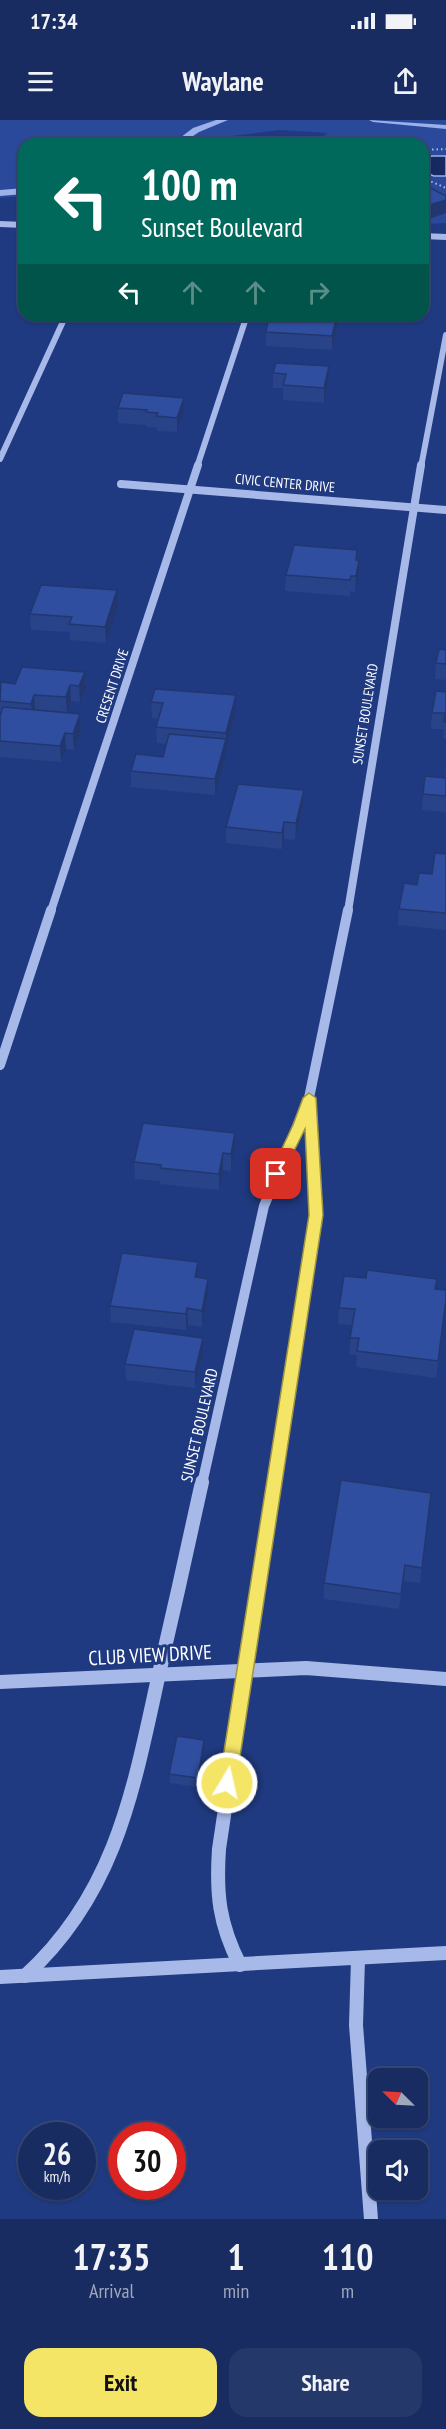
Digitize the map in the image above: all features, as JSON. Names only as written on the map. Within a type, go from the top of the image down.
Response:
[{"type":"street","points":[[0,224],[18,225]]},
{"type":"street","points":[[429,236],[446,237]]},
{"type":"street","points":[[0,459],[63,321]]},
{"type":"street","name":"CRESENT DRIVE","points":[[0,1065],[246,321]]},
{"type":"street","name":"SUNSET BOULEVARD","points":[[25,1976],[45,1960],[61,1941],[80,1916],[100,1881],[127,1809],[139,1765],[264,1206],[309,1098],[350,901],[413,507],[437,408],[446,335]]},
{"type":"street","name":"CIVIC CENTER DRIVE","points":[[121,484],[446,510]]},
{"type":"street","name":"SUNSET BOULEVARD","points":[[240,1965],[226,1940],[219,1914],[216,1886],[220,1829],[316,1215],[309,1098]]},
{"type":"street","name":"CLUB VIEW DRIVE","points":[[0,1682],[306,1668],[446,1679]]},
{"type":"street","points":[[0,1977],[446,1953]]},
{"type":"street","points":[[358,1959],[356,2025],[371,2219]]},
{"type":"path","points":[[429,150],[446,149]]},
{"type":"path","points":[[429,181],[446,188]]},
{"type":"shaded area","points":[[0,120],[446,120],[446,223],[429,224],[429,138],[320,138],[328,133],[280,130],[217,138],[18,138],[18,196],[0,198]]},
{"type":"shaded area","points":[[446,156],[446,176],[429,174],[429,157]]},
{"type":"building","points":[[429,187],[446,196],[446,200],[429,205]]},
{"type":"building","points":[[268,321],[336,321],[332,336],[266,332]]},
{"type":"building","points":[[276,363],[329,366],[324,388],[283,385],[286,374],[273,373]]},
{"type":"building","points":[[123,393],[184,398],[177,418],[156,416],[158,413],[146,412],[147,410],[118,408]]},
{"type":"building","points":[[294,545],[357,550],[356,560],[359,561],[356,576],[351,576],[350,580],[286,575]]},
{"type":"building","points":[[41,585],[117,590],[105,627],[69,624],[72,617],[30,614]]},
{"type":"building","points":[[439,649],[446,650],[446,664],[436,663]]},
{"type":"building","points":[[22,667],[85,672],[79,686],[70,685],[66,697],[34,695],[31,704],[0,701],[1,682],[15,684]]},
{"type":"building","points":[[155,689],[236,695],[226,733],[156,727],[163,703],[151,702]]},
{"type":"building","points":[[436,691],[446,692],[446,722],[444,722],[445,713],[432,713]]},
{"type":"building","points":[[3,707],[80,714],[73,734],[65,733],[60,746],[0,741],[0,716]]},
{"type":"building","points":[[169,734],[226,739],[215,779],[131,771],[136,754],[163,757]]},
{"type":"building","points":[[425,776],[446,778],[446,796],[423,794]]},
{"type":"building","points":[[238,784],[304,790],[296,823],[284,822],[282,833],[226,827]]},
{"type":"building","points":[[435,853],[446,854],[446,913],[399,909],[404,883],[417,885],[419,873],[432,874]]},
{"type":"building","points":[[143,1123],[235,1133],[231,1154],[223,1153],[219,1174],[160,1168],[161,1165],[134,1162]]},
{"type":"building","points":[[122,1253],[198,1262],[195,1277],[208,1279],[202,1311],[187,1308],[186,1314],[110,1306]]},
{"type":"building","points":[[367,1270],[437,1279],[435,1289],[446,1290],[438,1361],[357,1351],[359,1338],[350,1338],[355,1309],[339,1308],[344,1276],[366,1278]]},
{"type":"building","points":[[134,1329],[203,1338],[195,1372],[125,1364]]},
{"type":"building","points":[[341,1480],[431,1493],[422,1568],[405,1565],[401,1594],[324,1583]]},
{"type":"building","points":[[177,1736],[204,1740],[198,1778],[169,1774]]},
{"type":"waterway","points":[[185,138],[196,130],[224,120]]},
{"type":"waterway","points":[[373,120],[446,127]]},
{"type":"waterway","points":[[0,193],[18,192]]},
{"type":"route","points":[[227,1783],[316,1215],[309,1098],[300,1125],[276,1174]]}]
